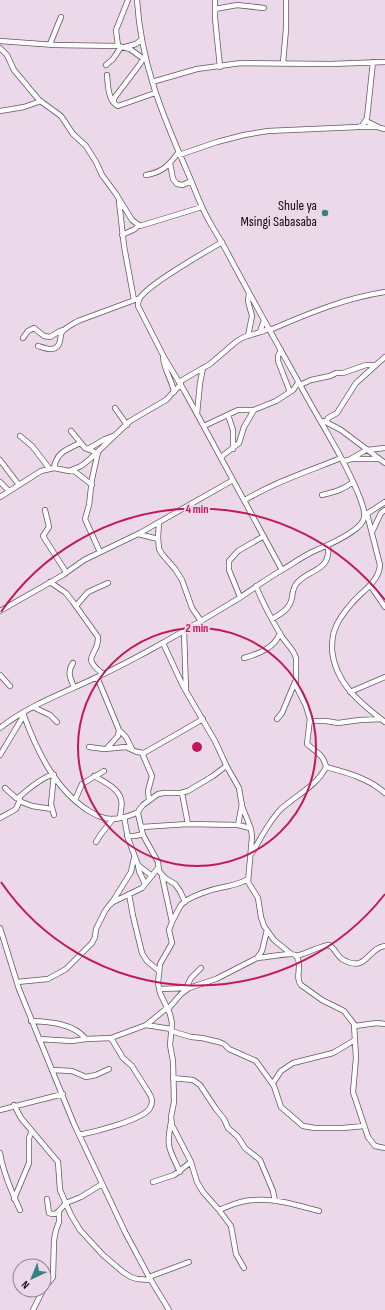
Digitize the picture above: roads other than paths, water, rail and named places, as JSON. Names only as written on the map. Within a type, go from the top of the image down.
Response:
[{"type":"street","points":[[106,65],[114,59],[121,47],[116,30],[128,0]]},
{"type":"street","points":[[137,0],[144,59],[155,93],[202,207],[299,384],[320,418],[342,459],[364,508],[372,532],[380,565],[378,574],[352,603],[335,629],[333,637],[333,659],[340,678],[350,692],[383,720]]},
{"type":"street","points":[[216,0],[220,66]]},
{"type":"street","points":[[283,63],[286,29],[286,0]]},
{"type":"street","points":[[216,9],[237,5],[264,8]]},
{"type":"street","points":[[50,44],[61,17]]},
{"type":"street","points":[[121,47],[136,44],[142,39]]},
{"type":"street","points":[[0,41],[121,47],[130,49],[144,59]]},
{"type":"street","points":[[0,48],[7,55],[12,67],[41,102],[61,116],[73,134],[86,146],[102,175],[132,220],[139,225]]},
{"type":"street","points":[[113,102],[115,97],[144,59]]},
{"type":"street","points":[[152,82],[197,69],[253,62],[330,64],[385,62]]},
{"type":"street","points":[[359,127],[362,126],[366,120],[373,62]]},
{"type":"street","points":[[107,76],[109,92],[113,102],[116,105],[121,106],[155,93]]},
{"type":"street","points":[[0,111],[24,107],[41,102]]},
{"type":"street","points":[[366,120],[385,129]]},
{"type":"street","points":[[146,175],[161,171],[179,154],[244,134],[379,127]]},
{"type":"street","points":[[170,163],[173,179],[177,184],[183,185],[191,181]]},
{"type":"street","points":[[119,199],[122,235],[134,300]]},
{"type":"street","points":[[122,235],[135,229],[139,225],[202,207]]},
{"type":"street","points":[[222,242],[163,278],[138,300],[138,306],[163,355],[245,500],[282,570]]},
{"type":"street","points":[[248,336],[252,316],[248,301],[249,293]]},
{"type":"street","points":[[0,497],[41,471],[49,468],[68,471],[73,470],[90,459],[137,416],[166,400],[180,383],[218,358],[237,341],[349,300],[385,293]]},
{"type":"street","points":[[23,338],[28,331],[34,328],[44,336],[50,337],[78,321],[140,298]]},
{"type":"street","points":[[260,332],[264,320]]},
{"type":"street","points":[[38,346],[51,350],[54,349],[60,342],[60,334],[64,330]]},
{"type":"street","points":[[281,350],[278,356],[278,361],[290,392]]},
{"type":"street","points":[[163,355],[164,363],[174,392]]},
{"type":"street","points":[[326,422],[328,418],[337,413],[356,383],[385,357]]},
{"type":"street","points":[[204,426],[238,410],[254,410],[276,401],[299,384],[336,373],[343,373],[366,366],[376,365]]},
{"type":"street","points":[[197,414],[203,368]]},
{"type":"street","points":[[115,408],[127,425]]},
{"type":"street","points":[[221,457],[239,443],[244,427],[254,410]]},
{"type":"street","points":[[228,415],[233,430],[233,449]]},
{"type":"street","points":[[320,418],[341,430],[385,463]]},
{"type":"street","points":[[71,431],[80,443],[88,449],[98,453]]},
{"type":"street","points":[[20,436],[32,446],[49,468]]},
{"type":"street","points":[[88,449],[105,439],[115,436]]},
{"type":"street","points":[[54,468],[56,458],[62,452],[80,443]]},
{"type":"street","points":[[351,459],[366,450],[385,448]]},
{"type":"street","points":[[98,453],[89,506],[85,519],[92,538],[100,552]]},
{"type":"street","points":[[245,500],[260,490],[342,459],[380,459]]},
{"type":"street","points":[[0,460],[19,485]]},
{"type":"street","points":[[73,470],[92,485]]},
{"type":"street","points":[[0,611],[84,560],[159,523],[233,480]]},
{"type":"street","points":[[0,482],[10,491]]},
{"type":"street","points":[[322,495],[339,491],[346,488],[353,482]]},
{"type":"street","points":[[0,728],[2,724],[24,714],[33,707],[164,643],[202,621],[310,553],[328,545],[359,526],[366,515],[385,502]]},
{"type":"street","points":[[45,510],[49,526],[43,536],[66,572]]},
{"type":"street","points":[[372,532],[385,510]]},
{"type":"street","points":[[159,523],[158,539],[162,554],[179,574],[192,608],[202,621]]},
{"type":"street","points":[[138,534],[158,539]]},
{"type":"street","points":[[240,597],[229,570],[228,561],[238,551],[264,536]]},
{"type":"street","points":[[272,619],[288,608],[292,600],[294,588],[298,582],[324,564],[328,558],[328,545]]},
{"type":"street","points":[[50,582],[66,594],[98,637],[98,642],[91,657],[91,661],[103,674]]},
{"type":"street","points":[[76,606],[88,592],[108,583]]},
{"type":"street","points":[[370,584],[385,607]]},
{"type":"street","points":[[251,854],[272,820],[282,809],[320,778],[326,767],[325,760],[307,744],[310,720],[306,706],[298,691],[296,681],[295,653],[280,633],[256,586]]},
{"type":"street","points":[[184,631],[186,692]]},
{"type":"street","points":[[244,658],[260,653],[274,645],[280,633]]},
{"type":"street","points":[[164,643],[171,662],[186,692],[203,719],[226,766],[239,788],[252,837],[248,879],[249,885],[258,898],[261,917],[274,940],[296,956],[309,953],[329,945],[343,959],[358,963],[364,961],[378,948],[385,946]]},
{"type":"street","points":[[73,663],[69,669],[69,673],[74,687]]},
{"type":"street","points":[[0,675],[10,686]]},
{"type":"street","points":[[97,677],[119,730],[126,738],[132,749]]},
{"type":"street","points":[[350,692],[385,677]]},
{"type":"street","points":[[276,719],[282,713],[296,681]]},
{"type":"street","points":[[33,707],[50,715],[57,722]]},
{"type":"street","points":[[0,756],[2,749],[24,714]]},
{"type":"street","points":[[24,714],[39,750],[54,774],[71,797],[98,816],[113,819],[122,818],[138,812],[140,808],[158,794],[182,793],[200,785],[226,766]]},
{"type":"street","points":[[89,748],[120,746],[142,753],[203,719]]},
{"type":"street","points":[[310,720],[338,723],[383,720]]},
{"type":"street","points":[[107,748],[118,736],[119,730]]},
{"type":"street","points":[[142,753],[152,776],[148,791],[149,800]]},
{"type":"street","points":[[326,767],[367,780],[385,793]]},
{"type":"street","points":[[75,800],[82,784],[104,771]]},
{"type":"street","points":[[0,818],[16,809],[20,799],[45,777],[54,774]]},
{"type":"street","points":[[54,774],[52,798],[52,809],[54,814]]},
{"type":"street","points":[[94,776],[108,784],[119,794],[122,802],[122,818],[127,836],[145,884]]},
{"type":"street","points":[[5,788],[16,798],[32,806],[52,809]]},
{"type":"street","points":[[182,793],[188,824]]},
{"type":"street","points":[[238,825],[242,802]]},
{"type":"street","points":[[138,812],[143,834],[149,848],[156,858],[158,868],[162,876],[172,922]]},
{"type":"street","points":[[96,842],[113,819]]},
{"type":"street","points":[[142,828],[188,824],[238,825],[250,828]]},
{"type":"street","points":[[127,836],[143,834]]},
{"type":"street","points":[[17,982],[48,979],[66,969],[92,943],[95,937],[96,929],[105,911],[131,872],[134,857]]},
{"type":"street","points":[[138,865],[152,876]]},
{"type":"street","points":[[111,904],[142,888],[158,868]]},
{"type":"street","points":[[162,876],[175,884],[185,902]]},
{"type":"street","points":[[180,1172],[168,1146],[168,1137],[174,1102],[173,1061],[170,1044],[172,1023],[159,989],[159,971],[161,960],[172,943],[169,930],[181,905],[205,893],[239,884],[248,879]]},
{"type":"street","points":[[129,894],[142,953],[146,961],[159,971]]},
{"type":"street","points":[[0,928],[17,982],[79,1135],[149,1279],[169,1310]]},
{"type":"street","points":[[257,958],[262,951],[267,930]]},
{"type":"street","points":[[159,989],[187,988],[216,979],[257,958],[290,953]]},
{"type":"street","points":[[296,956],[299,964],[299,983],[316,996],[344,1011],[355,1026],[355,1069],[353,1092],[368,1137],[375,1146],[385,1148]]},
{"type":"street","points":[[39,1039],[72,1041],[111,1038],[146,1025],[167,1009],[187,988],[191,978],[201,968]]},
{"type":"street","points":[[32,1021],[68,1026],[77,1030],[86,1039]]},
{"type":"street","points":[[355,1026],[377,1023],[385,1024]]},
{"type":"street","points":[[146,1025],[171,1030],[191,1038],[202,1038],[224,1044],[229,1049],[256,1061],[273,1083],[281,1107],[303,1126],[315,1128],[364,1126]]},
{"type":"street","points":[[79,1135],[114,1126],[136,1117],[148,1110],[151,1106],[151,1097],[132,1066],[123,1058],[111,1038]]},
{"type":"street","points":[[273,1083],[281,1071],[292,1063],[332,1053],[355,1040]]},
{"type":"street","points":[[52,1070],[72,1071],[86,1077],[109,1069]]},
{"type":"street","points":[[173,1078],[193,1080],[200,1084],[224,1119],[228,1128],[238,1137],[245,1148],[260,1160],[273,1191],[275,1201]]},
{"type":"street","points":[[0,1110],[14,1105],[63,1094]]},
{"type":"street","points":[[14,1105],[21,1118],[58,1162],[60,1190],[66,1204],[80,1230],[103,1255],[131,1277],[137,1279],[149,1279],[189,1262]]},
{"type":"street","points":[[171,1120],[173,1129],[191,1162],[197,1182],[231,1226],[236,1254],[244,1268]]},
{"type":"street","points":[[14,1199],[28,1167],[30,1157],[29,1138],[32,1131]]},
{"type":"street","points":[[0,1154],[3,1168],[14,1199],[20,1210]]},
{"type":"street","points":[[153,1182],[180,1172],[191,1162]]},
{"type":"street","points":[[47,1199],[49,1213],[52,1214],[59,1211],[66,1204],[102,1184]]},
{"type":"street","points":[[219,1210],[238,1203],[256,1199],[275,1201],[319,1211]]},
{"type":"street","points":[[52,1278],[54,1240],[59,1222],[59,1211]]},
{"type":"street","points":[[34,1309],[39,1298]]},
{"type":"place","name":"Shule ya Msingi Sabasaba","points":[[325,213]]}]
